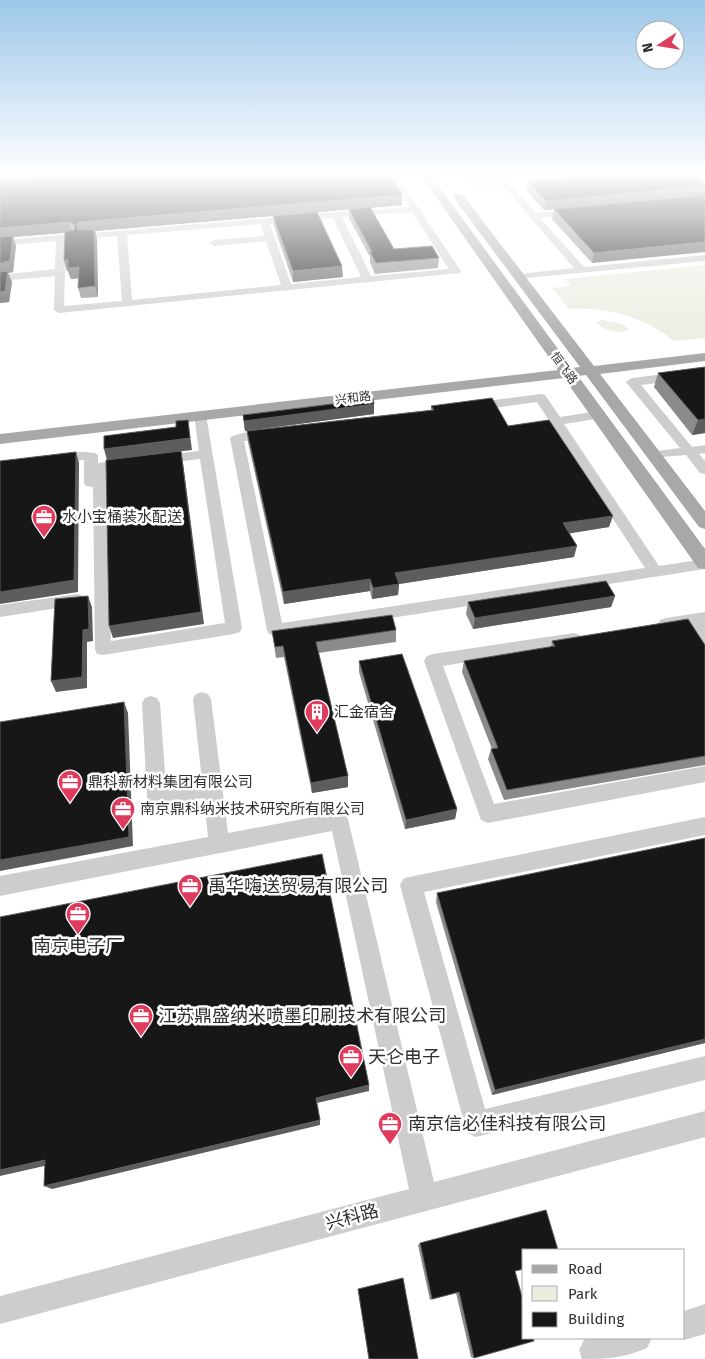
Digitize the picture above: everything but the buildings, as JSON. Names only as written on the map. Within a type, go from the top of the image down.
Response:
[{"type":"main road","name":"恒飞路","points":[[470,236],[705,564]]},
{"type":"main road","name":"恒飞路","points":[[488,236],[705,523]]},
{"type":"main road","name":"兴和路","points":[[0,438],[200,415],[587,365],[705,347]]},
{"type":"main road","name":"兴和路","points":[[587,365],[705,357]]},
{"type":"main road","name":"兴和路","points":[[0,428],[564,368]]},
{"type":"street","points":[[122,236],[127,303]]},
{"type":"street","points":[[347,236],[368,280]]},
{"type":"street","points":[[0,243],[66,237],[60,272],[58,310],[456,271],[433,236]]},
{"type":"street","points":[[552,236],[581,270]]},
{"type":"street","points":[[214,243],[270,238],[287,287]]},
{"type":"street","points":[[519,277],[705,258]]},
{"type":"street","points":[[0,278],[60,272]]},
{"type":"street","points":[[705,373],[632,382],[705,470]]},
{"type":"street","points":[[458,409],[542,398],[655,572]]},
{"type":"street","points":[[200,415],[234,628],[103,648],[100,467],[206,454]]},
{"type":"street","points":[[556,421],[598,415]]},
{"type":"street","points":[[284,432],[237,438],[275,630],[705,564]]},
{"type":"street","points":[[654,455],[705,449]]},
{"type":"street","points":[[0,612],[91,598],[91,455],[36,462]]},
{"type":"street","points":[[645,628],[699,619],[705,639]]},
{"type":"street","points":[[587,637],[434,661],[488,814],[705,774]]},
{"type":"street","points":[[202,699],[219,844]]},
{"type":"street","points":[[151,703],[157,798],[212,788]]},
{"type":"street","points":[[0,886],[340,821],[424,1198]]},
{"type":"street","points":[[705,826],[411,884],[476,1124],[705,1068]]},
{"type":"street","name":"兴科路","points":[[0,1310],[705,1124]]},
{"type":"street","points":[[685,1325],[705,1318]]},
{"type":"street","points":[[597,1359],[594,1350],[633,1339]]},
{"type":"green space","points":[[705,265],[705,338],[674,341],[651,326],[625,315],[597,310],[569,309],[552,288],[571,286],[565,279]]},
{"type":"green space","points":[[602,320],[622,324],[629,330],[621,332],[607,330],[597,322]]},
{"type":"place","name":"水小宝桶装水配送","points":[[44,538]]},
{"type":"place","name":"汇金宿舍","points":[[317,733]]},
{"type":"place","name":"鼎科新材料集团有限公司","points":[[70,803]]},
{"type":"place","name":"南京鼎科纳米技术研究所有限公司","points":[[123,830]]},
{"type":"place","name":"禹华嗨送贸易有限公司","points":[[190,907]]},
{"type":"place","name":"南京电子厂","points":[[78,935]]},
{"type":"place","name":"江苏鼎盛纳米喷墨印刷技术有限公司","points":[[141,1037]]},
{"type":"place","name":"天仑电子","points":[[351,1078]]},
{"type":"place","name":"南京信必佳科技有限公司","points":[[390,1145]]}]
